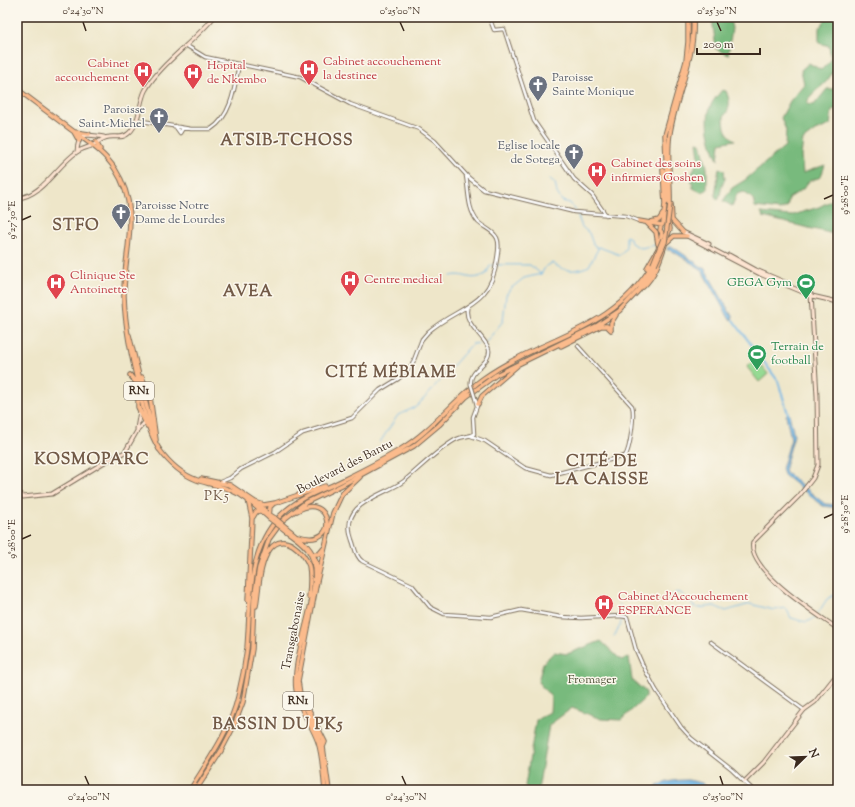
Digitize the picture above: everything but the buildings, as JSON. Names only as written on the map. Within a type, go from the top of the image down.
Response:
[{"type":"main road","points":[[74,131],[105,137],[120,137],[127,135],[131,131],[136,120],[144,93],[149,85],[214,17]]},
{"type":"main road","points":[[630,294],[646,271],[658,248],[665,209],[663,169],[667,135],[686,61],[688,17]]},
{"type":"main road","points":[[639,290],[652,275],[666,243],[669,229],[667,135],[690,58],[693,38],[692,17]]},
{"type":"main road","name":"RN1","points":[[17,89],[105,156],[121,179],[130,209],[131,236],[125,272],[124,296],[128,331],[147,420],[152,436],[159,449],[170,462],[186,475],[198,480],[229,486],[286,529]]},
{"type":"main road","points":[[74,131],[79,142],[86,148],[94,149],[105,156]]},
{"type":"main road","points":[[77,152],[81,137],[91,135]]},
{"type":"main road","points":[[91,135],[105,156]]},
{"type":"main road","points":[[17,198],[28,195],[36,190],[77,152],[92,146],[105,137]]},
{"type":"main road","points":[[669,203],[672,220],[683,232]]},
{"type":"main road","points":[[654,264],[664,242],[669,203]]},
{"type":"main road","points":[[647,223],[659,220],[665,209]]},
{"type":"main road","points":[[639,221],[662,225],[708,245],[751,270],[813,296],[838,302]]},
{"type":"main road","points":[[647,223],[661,232]]},
{"type":"main road","points":[[647,223],[656,232],[658,248]]},
{"type":"main road","points":[[661,232],[669,229],[683,232],[701,239],[756,270],[813,296]]},
{"type":"main road","points":[[666,243],[672,236],[687,236]]},
{"type":"main road","name":"Boulevard des Bantu","points":[[196,790],[221,751],[234,726],[243,702],[251,656],[254,599],[261,558],[269,539],[283,520],[301,505],[362,475],[414,446],[435,430],[476,389],[500,372],[598,325],[619,311],[639,290],[654,264]]},
{"type":"main road","name":"Boulevard des Bantu","points":[[190,790],[216,748],[238,699],[247,649],[249,609],[256,560],[261,544],[273,524],[293,504],[351,476],[417,439],[473,386],[486,376],[594,322],[612,311],[643,280],[654,264]]},
{"type":"main road","points":[[813,296],[818,457],[815,473],[803,492],[753,542],[752,547],[757,561],[767,575],[838,629]]},
{"type":"main road","points":[[556,346],[567,343],[601,326],[607,326],[611,330],[611,321],[619,311]]},
{"type":"main road","name":"RN1","points":[[128,331],[138,369],[140,388]]},
{"type":"main road","points":[[478,404],[480,398],[510,371],[528,359]]},
{"type":"main road","points":[[138,369],[149,393],[154,415],[156,440]]},
{"type":"main road","points":[[130,375],[140,388],[149,393]]},
{"type":"main road","points":[[137,430],[140,411],[137,398],[140,388]]},
{"type":"main road","points":[[475,398],[480,398]]},
{"type":"main road","points":[[140,411],[147,420]]},
{"type":"main road","points":[[17,491],[23,496],[52,494],[103,463],[125,452],[137,430],[154,415]]},
{"type":"main road","name":"RN1","points":[[147,420],[159,449],[171,461],[187,473],[201,479],[220,482],[229,486],[255,502],[272,518]]},
{"type":"main road","points":[[317,582],[326,542],[338,501],[346,489],[362,475]]},
{"type":"main road","points":[[255,502],[264,505],[275,503],[351,476]]},
{"type":"main road","points":[[248,500],[252,518],[248,568],[249,609]]},
{"type":"main road","points":[[272,518],[270,507],[275,503]]},
{"type":"main road","points":[[283,520],[306,506],[315,507],[323,511],[328,522],[322,534],[311,539],[298,536]]},
{"type":"main road","points":[[252,518],[255,513],[260,510],[265,510]]},
{"type":"main road","name":"Transgabonaise","points":[[286,529],[298,536],[308,545],[314,554],[318,567],[317,582],[299,672],[298,689],[323,747],[329,790]]},
{"type":"main road","name":"Transgabonaise","points":[[286,529],[302,543],[310,554],[314,566],[314,581],[298,662],[295,688],[299,703],[319,743],[325,790]]},
{"type":"main road","points":[[302,543],[314,554],[321,553],[326,542]]},
{"type":"main road","points":[[254,618],[264,561],[270,549],[279,543],[291,543],[300,551],[306,561],[310,577],[310,606]]},
{"type":"main road","points":[[745,782],[764,762],[804,710],[815,702],[838,673]]},
{"type":"street","points":[[489,17],[494,30],[504,29],[536,123],[574,179],[592,195],[607,215]]},
{"type":"street","points":[[187,46],[205,57],[300,77],[350,104],[419,129],[440,145],[472,181],[479,187],[490,192],[576,212],[626,216],[639,221]]},
{"type":"street","points":[[136,120],[184,128],[208,129],[218,123],[231,100],[239,64]]},
{"type":"street","points":[[175,126],[180,133],[181,129],[184,128]]},
{"type":"street","points":[[220,482],[243,468],[275,452],[303,433],[352,418],[380,390],[398,379],[408,370],[412,365],[422,339],[428,332],[480,298],[489,288],[497,264],[498,239],[493,233],[478,222],[473,215],[465,173]]},
{"type":"street","points":[[467,183],[468,180],[472,181]]},
{"type":"street","points":[[597,214],[601,212],[601,207]]},
{"type":"street","points":[[468,306],[468,316]]},
{"type":"street","points":[[461,310],[468,316],[477,334],[488,347],[489,352],[488,357],[471,378],[471,385],[478,404],[473,417],[474,434],[470,436]]},
{"type":"street","points":[[578,346],[632,406],[633,413],[629,447],[625,456],[551,475],[532,470],[518,464],[479,438],[470,436],[454,440],[400,484],[367,499],[351,518],[349,523],[350,533],[357,556],[360,560],[412,585],[430,607],[444,614],[491,617],[521,610],[561,617],[627,617],[636,650],[643,666],[656,690],[681,727],[691,738],[753,790]]},
{"type":"street","points":[[474,430],[479,438]]},
{"type":"street","points":[[229,486],[232,476]]},
{"type":"street","points":[[17,496],[23,496]]},
{"type":"street","points":[[711,642],[804,710]]},
{"type":"green space","points":[[712,17],[729,17],[732,28],[728,55],[716,49]]},
{"type":"green space","points":[[828,17],[838,17],[838,56],[829,78],[810,96],[807,104],[814,105],[827,89],[836,89],[838,91],[838,108],[832,110],[830,125],[815,131],[803,140],[801,156],[803,173],[825,165],[821,177],[809,181],[803,189],[789,198],[787,207],[780,210],[755,207],[753,199],[744,192],[737,194],[732,206],[723,201],[732,188],[745,180],[785,146],[786,130],[781,118],[790,101],[804,84],[801,70],[809,63],[821,70],[831,60],[829,46],[819,43],[819,28]]},
{"type":"green space","points":[[722,90],[726,91],[729,101],[728,110],[724,116],[725,127],[729,135],[735,140],[720,143],[718,160],[709,133],[708,118],[712,103]]},
{"type":"green space","points":[[697,142],[701,143],[707,168],[707,190],[701,192],[693,188],[691,176],[699,157]]},
{"type":"green space","points":[[719,168],[724,170],[725,179],[718,200],[715,196]]},
{"type":"green space","points":[[838,197],[838,235],[763,217],[761,213],[790,216],[819,207]]},
{"type":"green space","name":"Terrain de football","points":[[756,359],[768,374],[759,382],[747,367]]},
{"type":"green space","name":"Fromager","points":[[601,641],[621,660],[629,657],[632,680],[646,692],[646,697],[621,720],[601,719],[572,708],[549,725],[538,790],[529,790],[525,786],[536,720],[550,712],[551,697],[538,682],[543,663],[554,652],[567,654]]},
{"type":"water","points":[[668,247],[673,247],[705,269],[733,318],[730,320],[701,269],[671,250],[667,250]]},
{"type":"water","points":[[789,414],[794,435],[785,467],[786,473],[825,504],[838,505],[838,508],[823,506],[784,475],[782,469],[791,439],[786,415]]},
{"type":"water","points":[[688,780],[702,783],[710,790],[652,790],[665,783]]},
{"type":"waterway","points":[[550,179],[555,183],[557,193],[562,201],[570,203],[576,211]]},
{"type":"waterway","points":[[577,214],[582,227],[589,233],[593,244],[598,248]]},
{"type":"waterway","points":[[451,276],[461,275],[471,278],[480,277],[486,274],[490,266],[496,265],[530,265],[541,274],[546,266],[552,263],[561,268],[575,270],[589,266],[599,247],[620,255],[626,248],[626,236],[630,238],[631,243],[641,248],[655,245]]},
{"type":"waterway","points":[[486,342],[503,321],[506,295],[510,289],[524,278],[541,274]]},
{"type":"waterway","points":[[733,320],[778,381],[789,417]]},
{"type":"waterway","points":[[434,387],[472,344],[484,343]]},
{"type":"waterway","points":[[380,442],[398,415],[416,407],[433,389]]},
{"type":"waterway","points":[[666,601],[668,596],[672,596],[676,592],[681,593],[693,606],[698,608],[714,606],[726,611],[750,604],[774,610],[786,608],[791,618],[804,622],[810,621],[816,616]]},
{"type":"waterway","points":[[818,613],[827,599],[838,593]]},
{"type":"waterway","points":[[619,603],[623,614]]},
{"type":"waterway","points":[[614,636],[623,617]]},
{"type":"place","name":"Cabinet accouchement la destinee","points":[[309,86]]},
{"type":"place","name":"Cabinet accouchement","points":[[143,88]]},
{"type":"place","name":"Hopital de Nkembo","points":[[193,90]]},
{"type":"place","name":"Paroisse Sainte Monique","points":[[538,102]]},
{"type":"place","name":"Paroisse Saint-Michel","points":[[159,134]]},
{"type":"place","name":"Eglise locale de Sotega","points":[[574,170]]},
{"type":"place","name":"Cabinet des soins infirmiers Goshen","points":[[597,188]]},
{"type":"place","name":"Paroisse Notre Dame de Lourdes","points":[[121,230]]},
{"type":"place","name":"Centre medical","points":[[350,297]]},
{"type":"place","name":"Clinique Ste Antoinette","points":[[56,300]]},
{"type":"place","name":"GEGA Gym","points":[[806,300]]},
{"type":"place","name":"Terrain de football","points":[[757,371]]},
{"type":"place","name":"Cabinet d'Accouchement ESPERANCE","points":[[604,621]]},
{"type":"district","name":"ATSIB-TCHOSS","points":[[287,141]]},
{"type":"district","name":"STFO","points":[[76,226]]},
{"type":"district","name":"AVEA","points":[[248,292]]},
{"type":"district","name":"CITÉ MÉBIAME","points":[[391,373]]},
{"type":"district","name":"KOSMOPARC","points":[[92,460]]},
{"type":"district","name":"CITÉ DE LA CAISSE","points":[[602,471]]},
{"type":"district","name":"PK5","points":[[217,497]]},
{"type":"district","name":"BASSIN DU PK5","points":[[278,725]]}]
